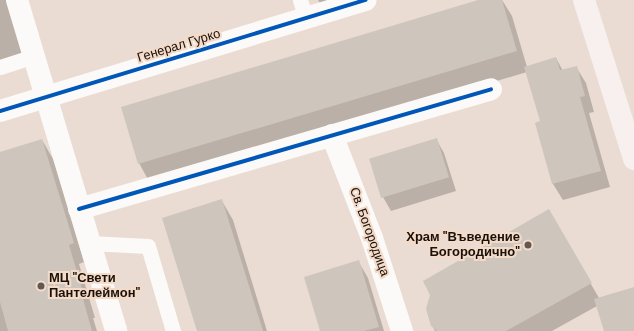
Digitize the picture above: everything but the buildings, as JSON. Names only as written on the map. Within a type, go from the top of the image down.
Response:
[{"type":"main road","points":[[584,0],[634,159]]},
{"type":"street","points":[[17,0],[116,331]]},
{"type":"street","name":"Генерал Гурко","points":[[0,111],[46,97],[303,9],[365,0]]},
{"type":"street","points":[[79,209],[491,89]]},
{"type":"street","name":"Св. Богородица","points":[[332,135],[372,238],[402,331]]},
{"type":"lane","points":[[0,66],[34,56]]},
{"type":"lane","points":[[89,243],[148,246],[173,331]]},
{"type":"cycle path","points":[[0,111],[365,0]]},
{"type":"cycle path","points":[[79,209],[491,89]]},
{"type":"place","name":"Храм \"Въведение Богородично\"","points":[[528,245]]},
{"type":"place","name":"МЦ \"Свети Пантелеймон\"","points":[[41,286]]}]
